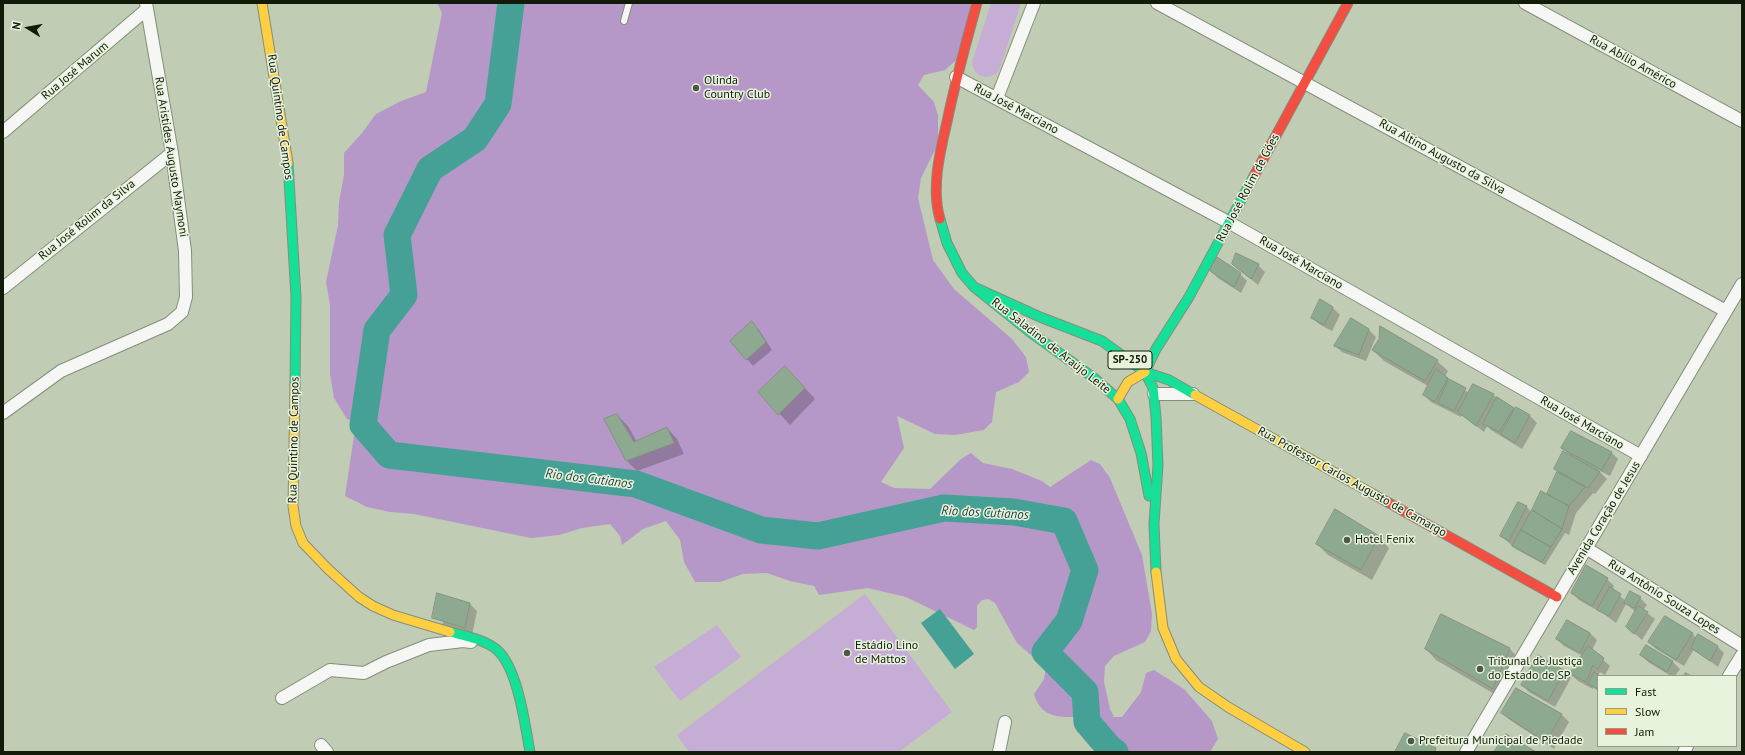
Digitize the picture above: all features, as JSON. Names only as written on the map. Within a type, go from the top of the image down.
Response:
[{"type":"main road","name":"Rua Quintino de Campos","points":[[262,3],[289,170],[296,297],[293,506],[296,526],[303,543],[328,569],[359,597],[373,606],[393,615],[486,643],[500,653],[507,662],[516,688],[530,752]]},
{"type":"main road","name":"Rua Saladino de Araújo Leite","points":[[977,3],[956,77],[940,153],[937,186],[939,215],[947,243],[962,273],[974,287],[1030,332],[1094,378],[1118,399],[1124,407],[1130,419],[1141,453],[1154,524]]},
{"type":"main road","name":"Rua José Rolim de Góes","points":[[1145,372],[1156,349],[1189,297],[1230,223],[1304,81],[1348,3]]},
{"type":"main road","name":"Rua Saladino de Araújo Leite","points":[[974,287],[1040,317],[1102,341],[1145,372],[1150,380],[1154,394],[1158,465],[1154,524],[1157,584],[1163,628],[1176,659],[1199,686],[1228,706],[1305,752]]},
{"type":"main road","name":"Rua Professor Carlos Augusto de Camargo","points":[[1145,372],[1169,380],[1558,597]]},
{"type":"main road","points":[[1118,399],[1128,382],[1145,372]]},
{"type":"main road","points":[[1146,404],[1154,394]]},
{"type":"main road","points":[[1124,407],[1133,408]]},
{"type":"street","points":[[997,98],[1034,3]]},
{"type":"street","name":"Rua Altino Augusto da Silva","points":[[1158,3],[1726,311]]},
{"type":"street","name":"Rua Abílio Américo","points":[[1525,3],[1742,121]]},
{"type":"street","name":"Rua José Marum","points":[[3,132],[147,6]]},
{"type":"street","name":"Rua Aristides Augusto Maymoni","points":[[3,413],[61,371],[168,324],[182,312],[186,297],[185,251],[172,152],[147,6]]},
{"type":"street","name":"Rua José Marciano","points":[[956,77],[1230,223],[1641,456]]},
{"type":"street","name":"Rua José Rolim da Silva","points":[[3,288],[172,152]]},
{"type":"street","name":"Avenida Coração de Jesus","points":[[1466,752],[1742,284]]},
{"type":"street","points":[[1154,394],[1194,394]]},
{"type":"street","name":"Rua Antônio Souza Lopes","points":[[1586,548],[1742,646]]},
{"type":"street","points":[[282,698],[330,670],[364,673],[386,662],[429,645],[463,641],[486,643]]},
{"type":"street","points":[[1730,675],[1742,655]]},
{"type":"street","points":[[999,752],[1005,722]]},
{"type":"lane","points":[[624,21],[629,3]]},
{"type":"shaded area","points":[[437,3],[975,3],[962,55],[945,70],[924,75],[918,85],[934,102],[938,116],[938,144],[921,178],[918,198],[933,260],[954,289],[1012,339],[1026,357],[1029,372],[1019,382],[996,392],[992,422],[984,430],[955,435],[935,434],[897,416],[904,448],[881,482],[894,488],[930,489],[961,459],[971,453],[983,463],[1012,469],[1042,481],[1050,487],[1091,460],[1100,464],[1110,478],[1142,555],[1152,614],[1151,631],[1145,642],[1114,656],[1105,666],[1104,682],[1110,709],[1114,717],[1122,717],[1141,692],[1146,673],[1154,670],[1184,689],[1212,721],[1218,739],[1210,752],[1096,752],[1098,746],[1095,726],[1086,716],[1054,716],[1042,709],[1037,702],[1034,694],[1044,679],[1046,668],[1017,643],[995,603],[989,599],[982,600],[977,606],[977,627],[974,630],[906,597],[868,588],[819,595],[814,586],[790,581],[767,573],[743,574],[720,582],[695,582],[684,562],[680,540],[666,521],[643,529],[622,545],[620,536],[610,524],[582,528],[559,535],[531,538],[414,514],[390,512],[367,507],[345,496],[356,422],[347,419],[334,398],[330,374],[330,305],[326,282],[338,225],[339,202],[344,175],[344,153],[362,133],[376,114],[401,101],[426,92],[442,13]]},
{"type":"shaded area","points":[[991,3],[1021,3],[999,71],[986,77],[975,71],[972,62]]},
{"type":"shaded area","name":"Estádio Lino de Mattos","points":[[865,594],[952,712],[899,752],[689,752],[677,735]]},
{"type":"shaded area","points":[[717,625],[741,657],[680,701],[654,667]]},
{"type":"water","points":[[940,609],[974,654],[955,669],[921,623]]},
{"type":"building","points":[[1236,253],[1259,264],[1251,279],[1232,264]]},
{"type":"building","points":[[1217,257],[1241,273],[1234,287],[1210,271]]},
{"type":"building","points":[[1320,299],[1333,307],[1324,325],[1311,318]]},
{"type":"building","points":[[1351,318],[1369,329],[1359,355],[1334,346]]},
{"type":"building","points":[[752,321],[766,342],[746,360],[730,341]]},
{"type":"building","points":[[1380,326],[1438,360],[1425,381],[1372,350],[1379,339]]},
{"type":"building","points":[[785,366],[805,388],[778,415],[758,392]]},
{"type":"building","points":[[1436,369],[1448,378],[1435,402],[1423,395]]},
{"type":"building","points":[[1449,379],[1466,388],[1454,411],[1438,403]]},
{"type":"building","points":[[1473,384],[1494,394],[1476,426],[1458,412]]},
{"type":"building","points":[[1497,397],[1514,408],[1499,432],[1483,424]]},
{"type":"building","points":[[1516,407],[1530,415],[1515,443],[1501,434]]},
{"type":"building","points":[[617,414],[634,442],[667,427],[674,443],[626,461],[604,419]]},
{"type":"building","points":[[1571,431],[1612,452],[1602,470],[1561,448]]},
{"type":"building","points":[[1563,451],[1600,472],[1588,488],[1554,469]]},
{"type":"building","points":[[1557,472],[1585,487],[1569,506],[1547,494]]},
{"type":"building","points":[[1541,491],[1569,506],[1562,529],[1532,510]]},
{"type":"building","points":[[1518,502],[1527,506],[1509,541],[1500,536]]},
{"type":"building","name":"Hotel Fenix","points":[[1335,509],[1379,536],[1361,570],[1316,544]]},
{"type":"building","points":[[1532,510],[1562,529],[1551,547],[1521,530]]},
{"type":"building","points":[[1521,530],[1551,547],[1542,562],[1512,546]]},
{"type":"building","points":[[1586,565],[1608,578],[1592,606],[1571,593]]},
{"type":"building","points":[[1610,587],[1621,594],[1609,616],[1597,610]]},
{"type":"building","points":[[1630,591],[1641,597],[1634,608],[1624,603]]},
{"type":"building","points":[[437,593],[470,603],[465,628],[432,618]]},
{"type":"building","points":[[1638,606],[1648,612],[1634,634],[1626,627]]},
{"type":"building","name":"Tribunal de Justiça do Estado de SP","points":[[1441,614],[1510,648],[1493,689],[1425,649]]},
{"type":"building","points":[[1665,616],[1693,633],[1676,660],[1648,642]]},
{"type":"building","points":[[1567,620],[1590,633],[1580,653],[1556,639]]},
{"type":"building","points":[[1698,634],[1718,646],[1710,661],[1691,648]]},
{"type":"building","points":[[1646,645],[1673,661],[1667,672],[1640,655]]},
{"type":"building","points":[[1588,646],[1604,658],[1598,669],[1593,665],[1586,682],[1570,674]]},
{"type":"building","points":[[1538,655],[1565,671],[1548,701],[1521,685]]},
{"type":"building","points":[[1594,672],[1598,675],[1597,675],[1597,688],[1588,684]]},
{"type":"building","points":[[1516,688],[1562,714],[1546,742],[1501,713]]},
{"type":"building","name":"Prefeitura Municipal de Piedade","points":[[1405,733],[1436,748],[1435,752],[1395,752]]},
{"type":"building","name":"Prefeitura Municipal de Piedade","points":[[1506,734],[1536,752],[1494,752]]},
{"type":"waterway","name":"Rio dos Cutianos","points":[[511,3],[498,104],[475,139],[430,169],[397,235],[404,295],[377,330],[363,425],[389,455],[636,484],[761,530],[818,536],[944,508],[1014,512],[1064,521],[1085,570],[1069,621],[1045,652],[1085,692],[1087,722],[1111,750],[1115,752]]},
{"type":"traffic: fast","points":[[288,163],[296,297],[295,385]]},
{"type":"traffic: fast","points":[[1195,395],[1169,380],[1145,372],[1156,349],[1189,297],[1254,176]]},
{"type":"traffic: fast","points":[[940,219],[947,243],[962,273],[974,287],[1030,332],[1094,378],[1118,399],[1130,419],[1141,453],[1149,496]]},
{"type":"traffic: fast","points":[[974,287],[1040,317],[1102,341],[1145,372],[1153,388],[1156,417],[1158,465],[1154,524],[1156,572]]},
{"type":"traffic: fast","points":[[450,632],[474,638],[485,643],[496,649],[504,657],[515,682],[523,712],[530,752]]},
{"type":"traffic: slow","points":[[262,3],[288,163]]},
{"type":"traffic: slow","points":[[1118,399],[1128,382],[1145,372]]},
{"type":"traffic: slow","points":[[295,385],[293,506],[296,526],[303,543],[328,569],[359,597],[373,606],[393,615],[450,632]]},
{"type":"traffic: slow","points":[[1195,395],[1373,494]]},
{"type":"traffic: slow","points":[[1156,572],[1163,628],[1176,659],[1199,687],[1228,707],[1305,752]]},
{"type":"traffic: jam","points":[[940,219],[936,195],[939,158],[957,77],[977,3]]},
{"type":"traffic: jam","points":[[1254,176],[1348,3]]},
{"type":"traffic: jam","points":[[1373,494],[1557,597]]},
{"type":"place","name":"Olinda Country Club","points":[[696,88]]},
{"type":"place","name":"Hotel Fenix","points":[[1347,540]]},
{"type":"place","name":"Estádio Lino de Mattos","points":[[847,653]]},
{"type":"place","name":"Tribunal de Justiça do Estado de SP","points":[[1480,669]]},
{"type":"place","name":"Prefeitura Municipal de Piedade","points":[[1411,741]]}]
